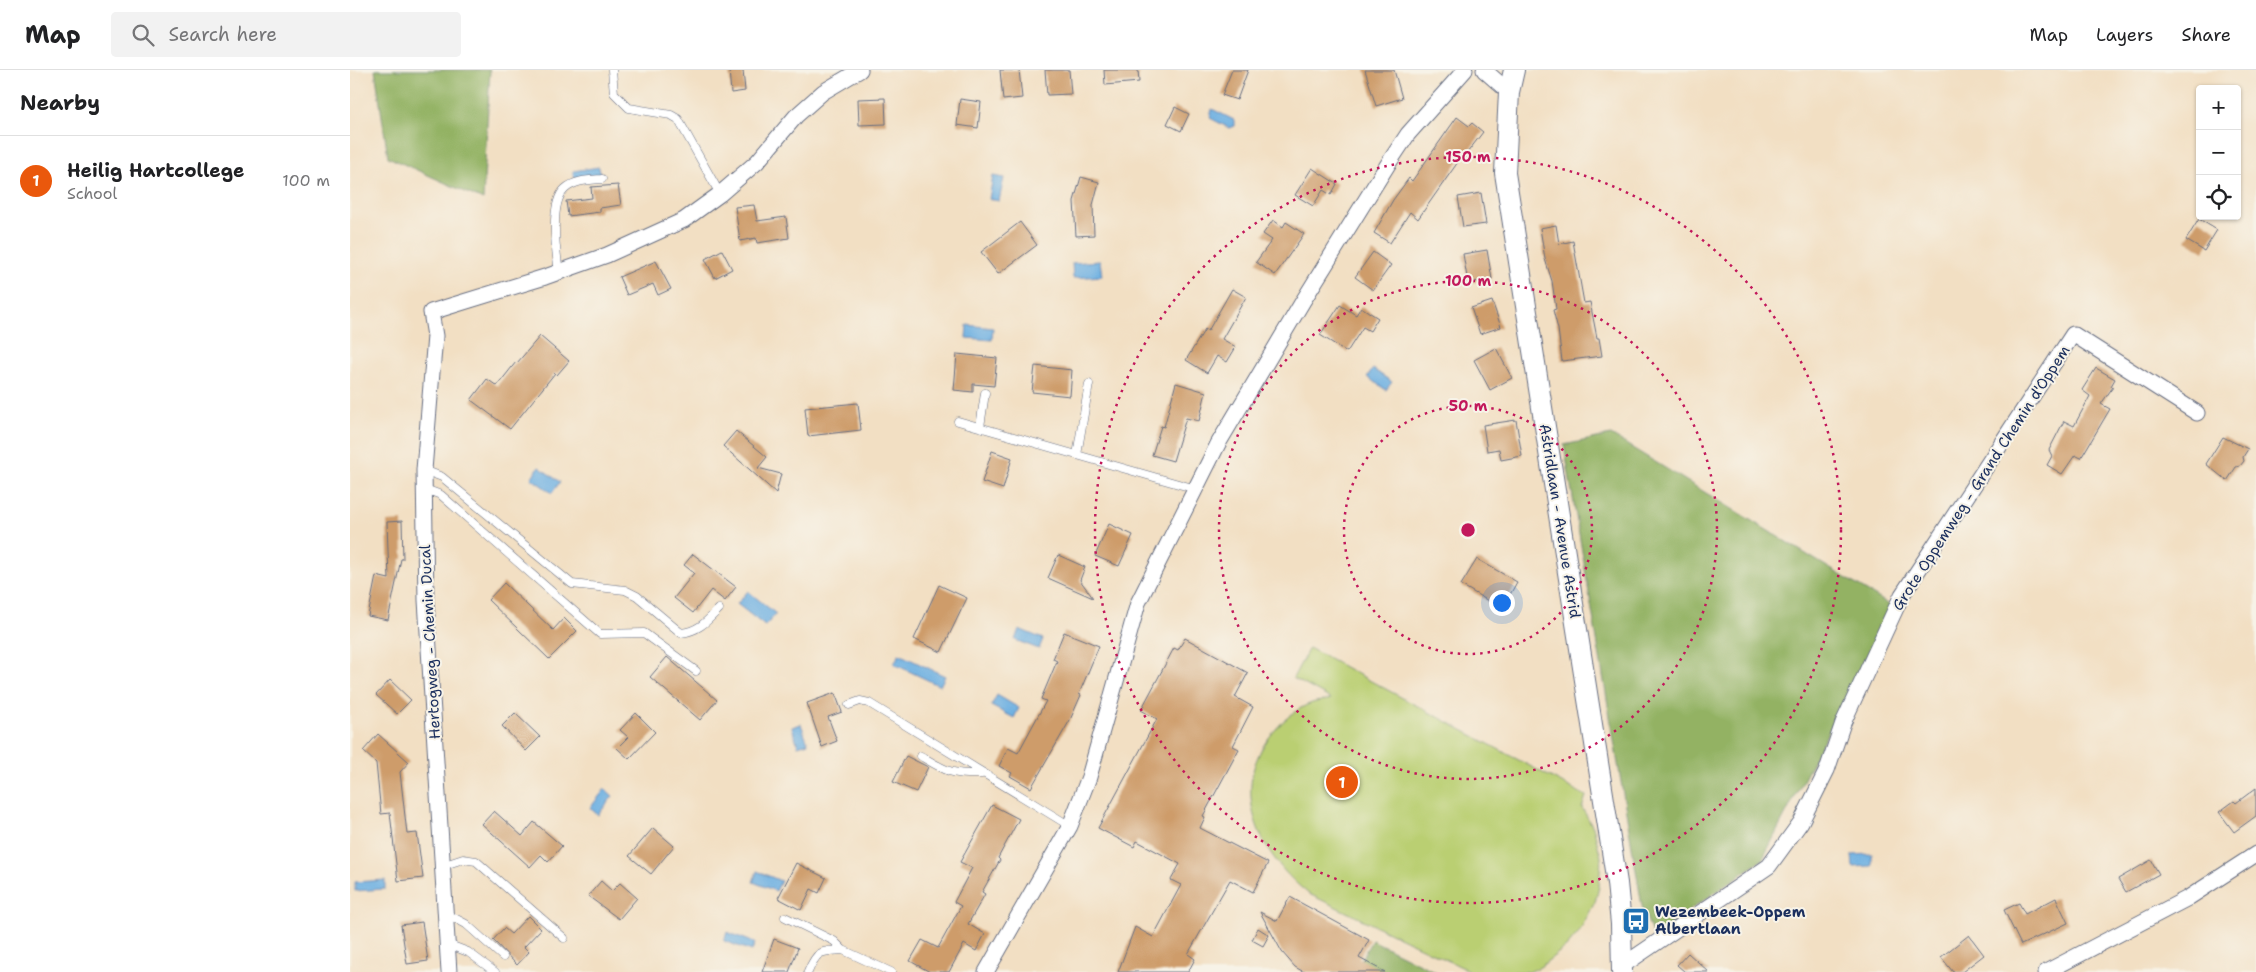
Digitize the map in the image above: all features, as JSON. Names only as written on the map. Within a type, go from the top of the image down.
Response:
[{"type":"street","points":[[559,272],[607,255],[684,220],[720,194],[757,162],[796,116],[824,92],[860,70]]},
{"type":"street","points":[[986,972],[1070,826],[1091,769],[1138,603],[1218,444],[1390,161],[1408,134],[1465,70]]},
{"type":"street","points":[[1484,70],[1509,92]]},
{"type":"street","name":"Astridlaan - Avenue Astrid","points":[[1514,70],[1509,92],[1505,173],[1617,883],[1621,924],[1622,969]]},
{"type":"street","name":"Hertogweg - Chemin Ducal","points":[[449,972],[426,600],[424,470],[435,336],[431,312],[559,272]]},
{"type":"street","name":"Grote Oppemweg - Grand Chemin d'Oppem","points":[[1622,969],[1769,866],[1796,829],[1827,770],[1843,723],[1902,595],[2073,334],[2197,413]]},
{"type":"street","points":[[2046,972],[2170,908],[2256,854]]},
{"type":"lane","points":[[612,70],[614,93],[629,108],[671,115],[678,119],[720,194]]},
{"type":"lane","points":[[559,272],[555,242],[557,197],[566,188],[580,181],[602,179]]},
{"type":"lane","points":[[1077,455],[1089,384]]},
{"type":"lane","points":[[980,427],[985,393]]},
{"type":"lane","points":[[958,421],[1196,489]]},
{"type":"lane","points":[[424,470],[442,477],[572,584],[625,590],[637,596],[681,633],[691,632],[702,627],[719,608]]},
{"type":"lane","points":[[425,489],[441,495],[600,634],[644,633],[696,671]]},
{"type":"lane","points":[[849,706],[860,701],[869,702],[982,774],[1070,826]]},
{"type":"lane","points":[[921,756],[948,772],[960,775],[982,774]]},
{"type":"lane","points":[[442,866],[463,858],[476,861],[564,938]]},
{"type":"lane","points":[[446,913],[466,924],[503,957]]},
{"type":"lane","points":[[785,917],[834,941],[844,950],[891,972]]},
{"type":"lane","points":[[447,944],[468,952],[495,972]]},
{"type":"lane","points":[[808,972],[814,958],[823,951],[844,950]]},
{"type":"green space","points":[[375,70],[490,70],[483,200],[388,157]]},
{"type":"green space","points":[[1611,435],[1893,607],[1762,860],[1653,936],[1642,906],[1564,445]]},
{"type":"green space","points":[[1309,648],[1586,796],[1582,808],[1593,827],[1601,857],[1599,887],[1595,902],[1579,932],[1567,946],[1540,967],[1529,972],[1472,972],[1309,894],[1277,862],[1265,843],[1256,823],[1251,802],[1251,781],[1257,760],[1268,739],[1277,728],[1293,713],[1305,706],[1314,702],[1331,699],[1293,678]]},
{"type":"green space","points":[[1372,940],[1436,972],[1381,972],[1360,961]]},
{"type":"water","points":[[1212,109],[1234,120],[1234,126],[1229,128],[1210,118]]},
{"type":"water","points":[[599,167],[600,175],[574,178],[573,171]]},
{"type":"water","points":[[993,176],[1004,178],[999,201],[989,199]]},
{"type":"water","points":[[1100,261],[1102,276],[1073,278],[1072,263]]},
{"type":"water","points":[[967,325],[993,328],[992,340],[966,338]]},
{"type":"water","points":[[1373,369],[1392,382],[1386,390],[1367,377]]},
{"type":"water","points":[[539,467],[560,482],[552,493],[531,478]]},
{"type":"water","points":[[748,591],[776,614],[765,626],[737,604]]},
{"type":"water","points":[[1019,629],[1043,639],[1039,649],[1015,640]]},
{"type":"water","points":[[899,654],[945,676],[940,686],[894,664]]},
{"type":"water","points":[[997,695],[1019,708],[1014,718],[991,706]]},
{"type":"water","points":[[801,724],[808,743],[798,746],[792,727]]},
{"type":"water","points":[[605,789],[613,796],[598,815],[590,808]]},
{"type":"water","points":[[1872,854],[1872,866],[1853,867],[1852,855]]},
{"type":"water","points":[[757,871],[781,881],[776,891],[753,882]]},
{"type":"water","points":[[385,880],[385,889],[355,891],[355,882]]},
{"type":"water","points":[[727,932],[755,943],[752,951],[724,941]]},
{"type":"building","points":[[729,70],[743,70],[745,91],[731,93]]},
{"type":"building","points":[[1000,70],[1019,70],[1022,98],[1003,100]]},
{"type":"building","points":[[1045,70],[1069,70],[1071,94],[1047,95]]},
{"type":"building","points":[[1104,70],[1138,70],[1139,82],[1105,85]]},
{"type":"building","points":[[1232,70],[1248,70],[1237,100],[1222,95]]},
{"type":"building","points":[[1365,70],[1394,70],[1402,98],[1376,106]]},
{"type":"building","points":[[885,98],[886,124],[859,125],[858,99]]},
{"type":"building","points":[[960,99],[981,102],[978,128],[957,125]]},
{"type":"building","points":[[1175,107],[1189,114],[1181,131],[1167,124]]},
{"type":"building","points":[[1457,117],[1469,126],[1472,123],[1483,132],[1467,153],[1465,152],[1418,219],[1410,212],[1390,243],[1374,233],[1393,200],[1409,178],[1412,181]]},
{"type":"building","points":[[1312,168],[1337,184],[1331,195],[1323,190],[1313,206],[1295,195]]},
{"type":"building","points":[[1081,177],[1099,182],[1093,205],[1094,235],[1076,236],[1074,201]]},
{"type":"building","points":[[618,185],[621,205],[600,208],[600,212],[568,216],[566,201],[592,198],[591,187]]},
{"type":"building","points":[[1481,193],[1486,224],[1463,227],[1458,197]]},
{"type":"building","points":[[754,205],[757,221],[786,217],[789,238],[757,243],[756,238],[740,241],[735,207]]},
{"type":"building","points":[[1273,220],[1283,227],[1286,222],[1304,234],[1275,275],[1256,262],[1272,240],[1263,234]]},
{"type":"building","points":[[2198,220],[2217,230],[2204,251],[2186,240]]},
{"type":"building","points":[[1020,222],[1037,245],[998,274],[981,252]]},
{"type":"building","points":[[1556,225],[1559,244],[1573,241],[1584,303],[1590,302],[1602,356],[1562,361],[1558,329],[1553,310],[1556,309],[1552,281],[1545,259],[1540,228]]},
{"type":"building","points":[[722,250],[732,269],[715,278],[705,259]]},
{"type":"building","points":[[1487,250],[1492,279],[1468,283],[1463,254]]},
{"type":"building","points":[[1373,252],[1391,265],[1373,290],[1355,277]]},
{"type":"building","points":[[656,261],[671,289],[658,295],[653,284],[627,295],[619,277]]},
{"type":"building","points":[[1232,289],[1246,297],[1222,339],[1236,347],[1227,362],[1217,356],[1207,373],[1186,360],[1205,329],[1208,331]]},
{"type":"building","points":[[1492,301],[1501,327],[1480,334],[1471,308]]},
{"type":"building","points":[[1340,305],[1356,315],[1361,307],[1378,318],[1370,331],[1363,327],[1347,352],[1320,335]]},
{"type":"building","points":[[540,336],[569,361],[557,375],[555,373],[510,429],[471,400],[487,379],[497,386]]},
{"type":"building","points":[[1496,348],[1512,378],[1490,390],[1474,360]]},
{"type":"building","points":[[957,354],[997,358],[994,386],[973,384],[973,392],[954,390]]},
{"type":"building","points":[[1035,366],[1072,370],[1070,396],[1032,392]]},
{"type":"building","points":[[2096,368],[2115,379],[2111,386],[2113,387],[2101,404],[2110,409],[2081,458],[2075,455],[2062,474],[2047,465],[2052,456],[2049,450],[2064,421],[2074,426],[2090,396],[2082,390]]},
{"type":"building","points":[[1176,383],[1206,392],[1199,421],[1186,418],[1173,461],[1152,455],[1161,426],[1164,427]]},
{"type":"building","points":[[858,403],[861,430],[808,436],[805,408]]},
{"type":"building","points":[[1516,420],[1522,456],[1501,460],[1499,449],[1487,451],[1483,425]]},
{"type":"building","points":[[736,431],[767,457],[758,468],[781,474],[776,493],[723,446]]},
{"type":"building","points":[[2223,437],[2248,449],[2243,457],[2244,461],[2240,466],[2236,467],[2227,481],[2206,464]]},
{"type":"building","points":[[992,451],[1012,458],[1003,489],[982,482]]},
{"type":"building","points":[[402,521],[403,559],[401,559],[388,620],[368,616],[376,576],[389,579],[387,522]]},
{"type":"building","points":[[1109,524],[1133,535],[1119,566],[1095,556]]},
{"type":"building","points":[[693,554],[736,587],[725,601],[711,590],[693,613],[674,598],[694,573],[684,565]]},
{"type":"building","points":[[1058,555],[1085,567],[1080,580],[1093,598],[1048,578]]},
{"type":"building","points":[[1477,559],[1517,582],[1502,609],[1461,585]]},
{"type":"building","points":[[504,583],[553,630],[564,618],[577,631],[549,659],[488,600]]},
{"type":"building","points":[[939,585],[967,598],[941,652],[914,639]]},
{"type":"building","points":[[1064,632],[1099,646],[1070,720],[1031,788],[1010,776],[1012,773],[999,766],[1008,748],[1018,753],[1046,701],[1041,699],[1057,661],[1053,659]]},
{"type":"building","points":[[1185,638],[1248,673],[1235,697],[1253,707],[1233,746],[1239,749],[1203,816],[1205,817],[1200,828],[1268,863],[1253,892],[1230,880],[1188,954],[1195,959],[1188,972],[1118,972],[1135,927],[1153,937],[1181,885],[1171,880],[1180,864],[1137,841],[1134,847],[1098,828],[1157,719],[1141,710],[1174,648],[1178,650]]},
{"type":"building","points":[[667,657],[717,700],[700,720],[650,677]]},
{"type":"building","points":[[390,680],[411,700],[397,714],[376,695]]},
{"type":"building","points":[[835,693],[842,712],[828,717],[837,741],[822,747],[807,703]]},
{"type":"building","points":[[515,713],[540,737],[526,751],[502,726]]},
{"type":"building","points":[[636,713],[655,732],[629,759],[617,748],[628,737],[620,730]]},
{"type":"building","points":[[378,734],[409,762],[400,772],[407,834],[417,833],[423,878],[398,881],[390,813],[381,814],[376,763],[363,751]]},
{"type":"building","points":[[906,756],[928,767],[916,792],[893,782]]},
{"type":"building","points":[[2256,788],[2256,816],[2234,832],[2219,812],[2234,801],[2236,803]]},
{"type":"building","points":[[992,805],[1019,819],[998,858],[1000,860],[982,892],[985,894],[968,924],[985,934],[976,951],[964,944],[949,972],[930,972],[910,961],[922,940],[938,948],[961,906],[954,902],[972,868],[960,862]]},
{"type":"building","points":[[494,811],[522,836],[534,822],[562,846],[548,862],[541,855],[530,867],[482,824]]},
{"type":"building","points":[[653,828],[674,846],[651,874],[629,856]]},
{"type":"building","points":[[2151,860],[2159,874],[2126,892],[2118,879]]},
{"type":"building","points":[[796,863],[826,878],[819,893],[811,889],[801,910],[778,898]]},
{"type":"building","points":[[601,881],[612,891],[620,883],[637,898],[619,919],[588,896]]},
{"type":"building","points":[[1290,897],[1369,940],[1359,958],[1385,972],[1304,972],[1295,967],[1282,952],[1260,912],[1277,921]]},
{"type":"building","points":[[2056,898],[2068,923],[2021,945],[2004,910],[2019,903],[2025,914]]},
{"type":"building","points":[[528,916],[541,929],[524,947],[529,952],[517,965],[493,940],[504,928],[511,934]]},
{"type":"building","points":[[422,922],[428,961],[407,964],[401,925]]},
{"type":"building","points":[[1258,928],[1269,935],[1263,946],[1252,940]]},
{"type":"building","points":[[1969,935],[1984,955],[1962,972],[1953,972],[1941,957]]},
{"type":"building","points":[[774,939],[798,948],[789,972],[762,972]]},
{"type":"building","points":[[1688,953],[1709,972],[1685,972],[1677,965]]},
{"type":"place","name":"Heilig Hartcollege","points":[[1342,782]]},
{"type":"place","name":"Wezembeek-Oppem Albertlaan","points":[[1636,921]]}]
